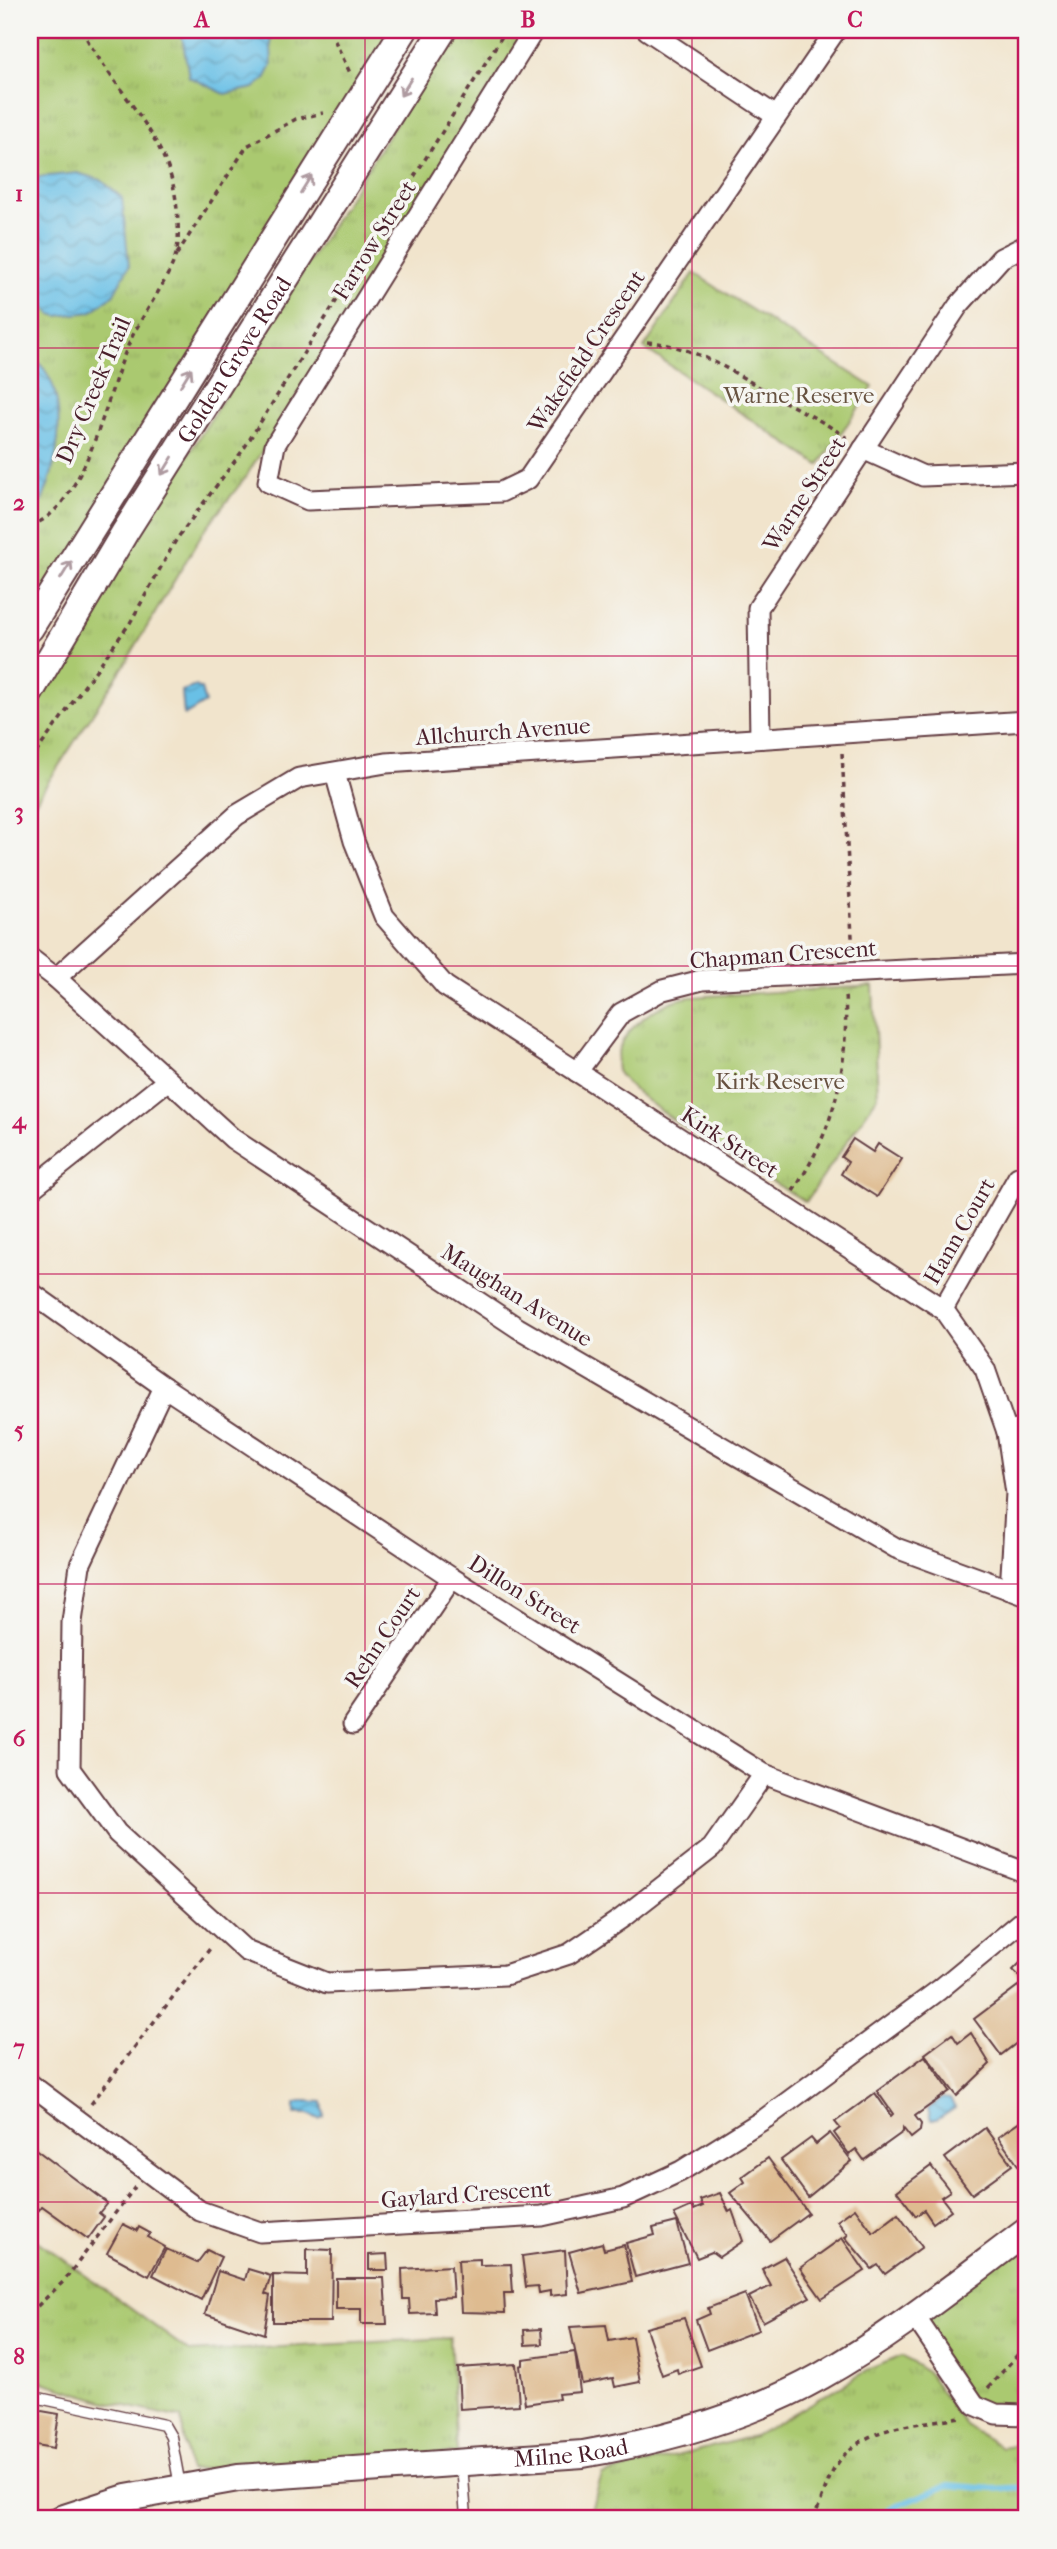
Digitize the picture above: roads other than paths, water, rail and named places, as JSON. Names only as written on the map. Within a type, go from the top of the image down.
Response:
[{"type":"main road","name":"Golden Grove Road","points":[[30,628],[404,30]]},
{"type":"main road","name":"Golden Grove Road","points":[[30,692],[125,532],[443,30]]},
{"type":"main road","name":"Milne Road","points":[[61,2519],[126,2498],[180,2486],[238,2478],[583,2454],[636,2445],[697,2428],[819,2377],[914,2315],[1027,2231]]},
{"type":"street","name":"Farrow Street","points":[[268,482],[275,445],[534,30]]},
{"type":"street","points":[[647,30],[776,116]]},
{"type":"street","name":"Wakefield Crescent","points":[[268,482],[308,500],[501,492],[528,480],[835,30]]},
{"type":"street","name":"Warne Street","points":[[760,738],[758,608],[958,306],[1001,258],[1027,245]]},
{"type":"street","points":[[863,449],[923,476],[1027,472]]},
{"type":"street","name":"Allchurch Avenue","points":[[56,978],[237,815],[299,778],[386,763],[1027,721]]},
{"type":"street","name":"Kirk Street","points":[[335,773],[354,841],[383,916],[444,986],[943,1309],[985,1369],[1007,1432],[1016,1493],[1019,1593]]},
{"type":"street","name":"Maughan Avenue","points":[[30,958],[56,978],[233,1139],[518,1328],[895,1548],[1019,1593]]},
{"type":"street","name":"Chapman Crescent","points":[[577,1072],[621,1013],[663,990],[702,980],[1027,964]]},
{"type":"street","points":[[30,1190],[167,1081]]},
{"type":"street","name":"Hann Court","points":[[943,1309],[1018,1177]]},
{"type":"street","name":"Dillon Street","points":[[30,1292],[164,1387],[452,1578],[764,1774],[1027,1873]]},
{"type":"street","points":[[164,1387],[80,1565],[72,1622],[70,1769],[117,1833],[246,1951],[327,1983],[505,1975],[569,1954],[622,1918],[712,1848],[764,1774]]},
{"type":"street","points":[[1007,1432],[1027,1428]]},
{"type":"street","name":"Rehn Court","points":[[353,1724],[452,1578]]},
{"type":"street","name":"Gaylard Crescent","points":[[30,2084],[200,2211],[260,2232],[542,2216],[623,2199],[681,2171],[766,2118],[939,1990],[1027,1915]]},
{"type":"street","points":[[914,2315],[975,2405],[996,2414],[1027,2415]]},
{"type":"lane","points":[[30,2396],[164,2425],[171,2437],[180,2486]]},
{"type":"lane","points":[[462,2464],[466,2517]]},
{"type":"water","points":[[181,30],[270,30],[272,65],[265,79],[254,88],[225,94],[189,77]]},
{"type":"water","points":[[77,173],[101,180],[122,198],[129,266],[113,295],[91,312],[58,316],[51,314],[30,287],[30,184],[39,177]]},
{"type":"water","points":[[30,355],[45,370],[54,390],[58,436],[48,485],[30,524]]},
{"type":"water","points":[[196,686],[201,689],[205,703],[184,716],[182,691]]},
{"type":"water","points":[[943,2098],[950,2099],[955,2108],[937,2120],[931,2120],[928,2109]]},
{"type":"water","points":[[304,2101],[322,2102],[324,2116],[319,2119],[309,2114],[295,2114],[295,2104]]},
{"type":"waterway","points":[[873,2519],[894,2507],[948,2485],[993,2489],[1027,2487]]},
{"type":"park label","name":"Warne Reserve","points":[[799,395]]},
{"type":"park label","name":"Kirk Reserve","points":[[780,1081]]}]
